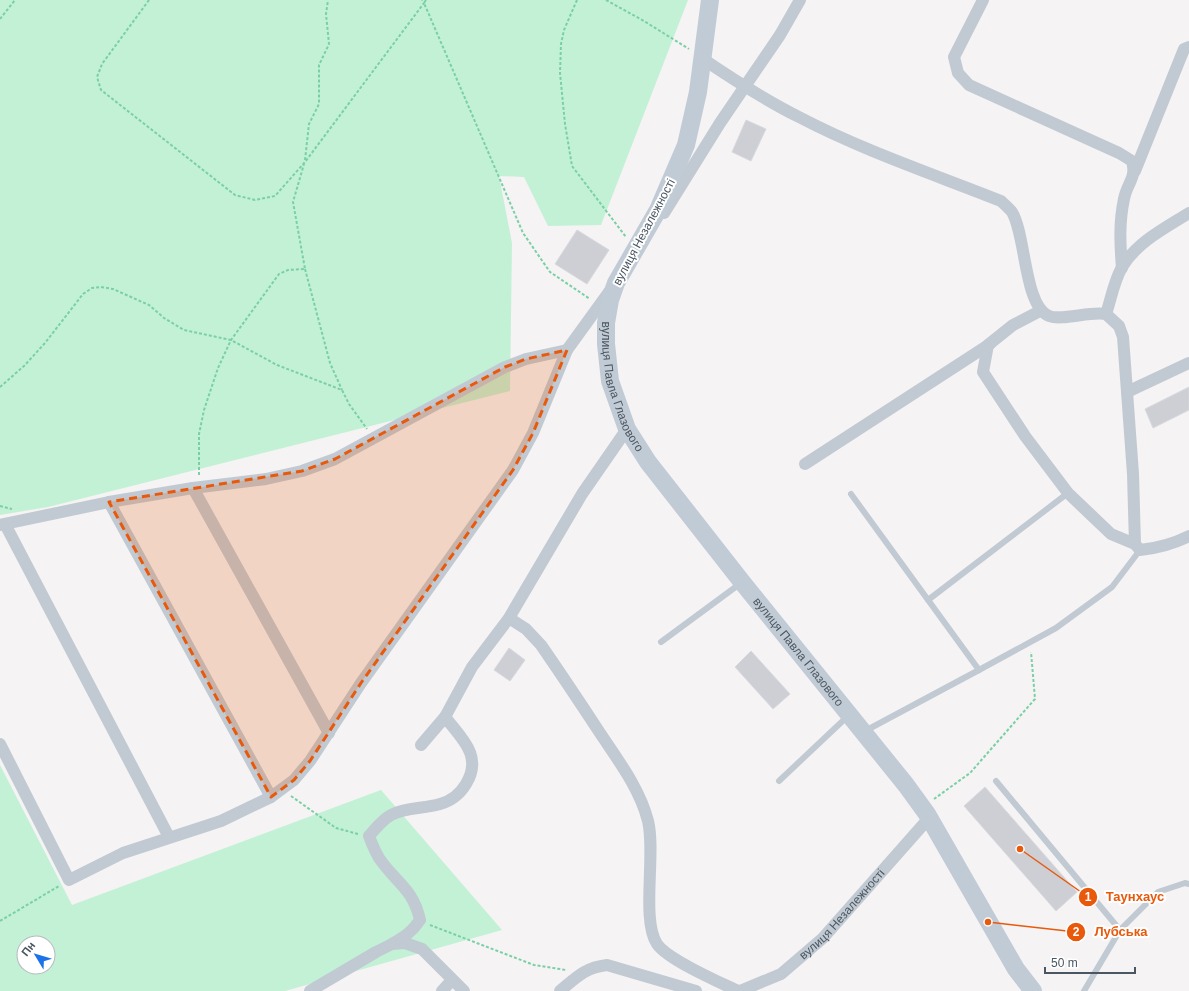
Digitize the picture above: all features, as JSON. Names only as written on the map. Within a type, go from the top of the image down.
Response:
[{"type":"main road","name":"вулиця Незалежності","points":[[605,303],[658,210],[686,145],[694,113],[703,59],[710,0]]},
{"type":"main road","name":"вулиця Павла Глазового","points":[[605,303],[607,362],[615,400],[627,429],[648,462],[742,582],[906,785],[925,813],[1016,969],[1033,991]]},
{"type":"street","points":[[664,213],[744,87],[780,35],[800,0]]},
{"type":"street","points":[[983,0],[954,57],[958,73],[969,85],[1119,153],[1132,161],[1135,171]]},
{"type":"street","points":[[1122,268],[1119,233],[1124,198],[1184,49],[1189,47]]},
{"type":"street","points":[[703,59],[744,87],[800,118],[876,153],[1001,201],[1011,210],[1016,222],[1031,286],[1037,307],[1040,311],[1054,317],[1100,313],[1106,314],[1119,326],[1123,337],[1137,547]]},
{"type":"street","points":[[1106,314],[1122,268],[1135,251],[1153,235],[1189,213]]},
{"type":"street","points":[[0,744],[69,880],[123,853],[221,821],[275,793],[294,780],[306,766],[361,683],[513,470],[533,433],[567,350],[605,303]]},
{"type":"street","points":[[805,464],[990,344],[1013,325],[1040,311]]},
{"type":"street","points":[[990,344],[988,346],[983,372],[1025,436],[1068,493],[1111,534],[1137,547],[1172,545],[1189,536]]},
{"type":"street","points":[[169,837],[3,524],[109,502],[197,487],[266,479],[302,471],[335,459],[505,367],[526,359],[567,350]]},
{"type":"street","points":[[1127,392],[1189,363]]},
{"type":"street","points":[[421,745],[445,717],[472,667],[509,618],[582,494],[627,429]]},
{"type":"street","points":[[197,487],[329,733]]},
{"type":"street","points":[[109,502],[275,793]]},
{"type":"street","points":[[509,618],[526,629],[541,645],[621,764],[637,793],[648,821],[652,853],[650,914],[652,934],[658,945],[666,952],[689,966],[739,991]]},
{"type":"street","points":[[310,991],[408,935],[420,920],[414,900],[400,881],[380,860],[369,836],[380,823],[392,815],[446,802],[464,787],[471,775],[472,757],[465,743],[445,717]]},
{"type":"street","name":"вулиця Незалежності","points":[[739,991],[781,974],[823,938],[925,813]]},
{"type":"street","points":[[392,944],[405,943],[422,949],[464,991]]},
{"type":"street","points":[[560,991],[584,970],[595,966],[607,965],[696,991]]},
{"type":"street","points":[[442,991],[452,980]]},
{"type":"lane","points":[[928,600],[1068,493]]},
{"type":"lane","points":[[852,494],[979,670]]},
{"type":"lane","points":[[863,732],[1056,628],[1112,587],[1137,547]]},
{"type":"lane","points":[[662,642],[742,582]]},
{"type":"lane","points":[[780,781],[850,714]]},
{"type":"lane","points":[[996,781],[1120,930]]},
{"type":"lane","points":[[1084,991],[1120,930],[1158,892],[1185,883],[1189,884]]},
{"type":"path","points":[[0,19],[15,0]]},
{"type":"path","points":[[148,0],[102,64],[96,78],[101,90],[236,195],[255,200],[275,196],[305,162],[426,0]]},
{"type":"path","points":[[328,0],[326,14],[329,44],[319,65],[319,104],[309,124],[305,162],[293,202],[305,269],[330,363],[349,404],[374,439]]},
{"type":"path","points":[[422,0],[523,233],[550,272],[605,303]]},
{"type":"path","points":[[577,0],[564,30],[561,44],[560,73],[565,124],[572,166],[583,182],[612,216],[635,249]]},
{"type":"path","points":[[606,0],[644,21],[703,59]]},
{"type":"path","points":[[197,487],[199,434],[204,410],[218,368],[231,340],[279,274],[288,270],[305,269]]},
{"type":"path","points":[[0,387],[24,366],[40,349],[75,302],[92,288],[101,287],[114,289],[132,296],[184,330],[231,340],[278,365],[342,390]]},
{"type":"path","points":[[925,813],[970,773],[1035,699],[1030,643]]},
{"type":"path","points":[[275,793],[297,800],[336,828],[369,836]]},
{"type":"path","points":[[0,921],[69,880]]},
{"type":"path","points":[[420,920],[534,965],[559,970],[584,970]]},
{"type":"highlighted area","points":[[567,350],[533,433],[513,470],[361,683],[310,761],[294,780],[271,797],[109,502],[302,471],[335,459],[505,367],[526,359]]},
{"type":"green space","points":[[0,0],[688,0],[601,225],[548,226],[524,177],[499,176],[512,243],[510,391],[48,507],[0,515]]},
{"type":"green space","points":[[0,765],[72,905],[381,790],[502,930],[285,991],[0,991]]},
{"type":"building","points":[[746,120],[766,129],[751,161],[732,152]]},
{"type":"building","points":[[577,230],[609,250],[587,284],[555,264]]},
{"type":"building","points":[[1189,387],[1189,410],[1153,428],[1145,409]]},
{"type":"building","points":[[509,648],[525,660],[510,681],[494,670]]},
{"type":"building","points":[[751,651],[790,694],[773,709],[735,667]]},
{"type":"building","points":[[985,787],[1077,892],[1056,911],[964,806]]},
{"type":"place","name":"Таунхаус","points":[[1020,849]]},
{"type":"place","name":"Лубська","points":[[988,922]]}]
